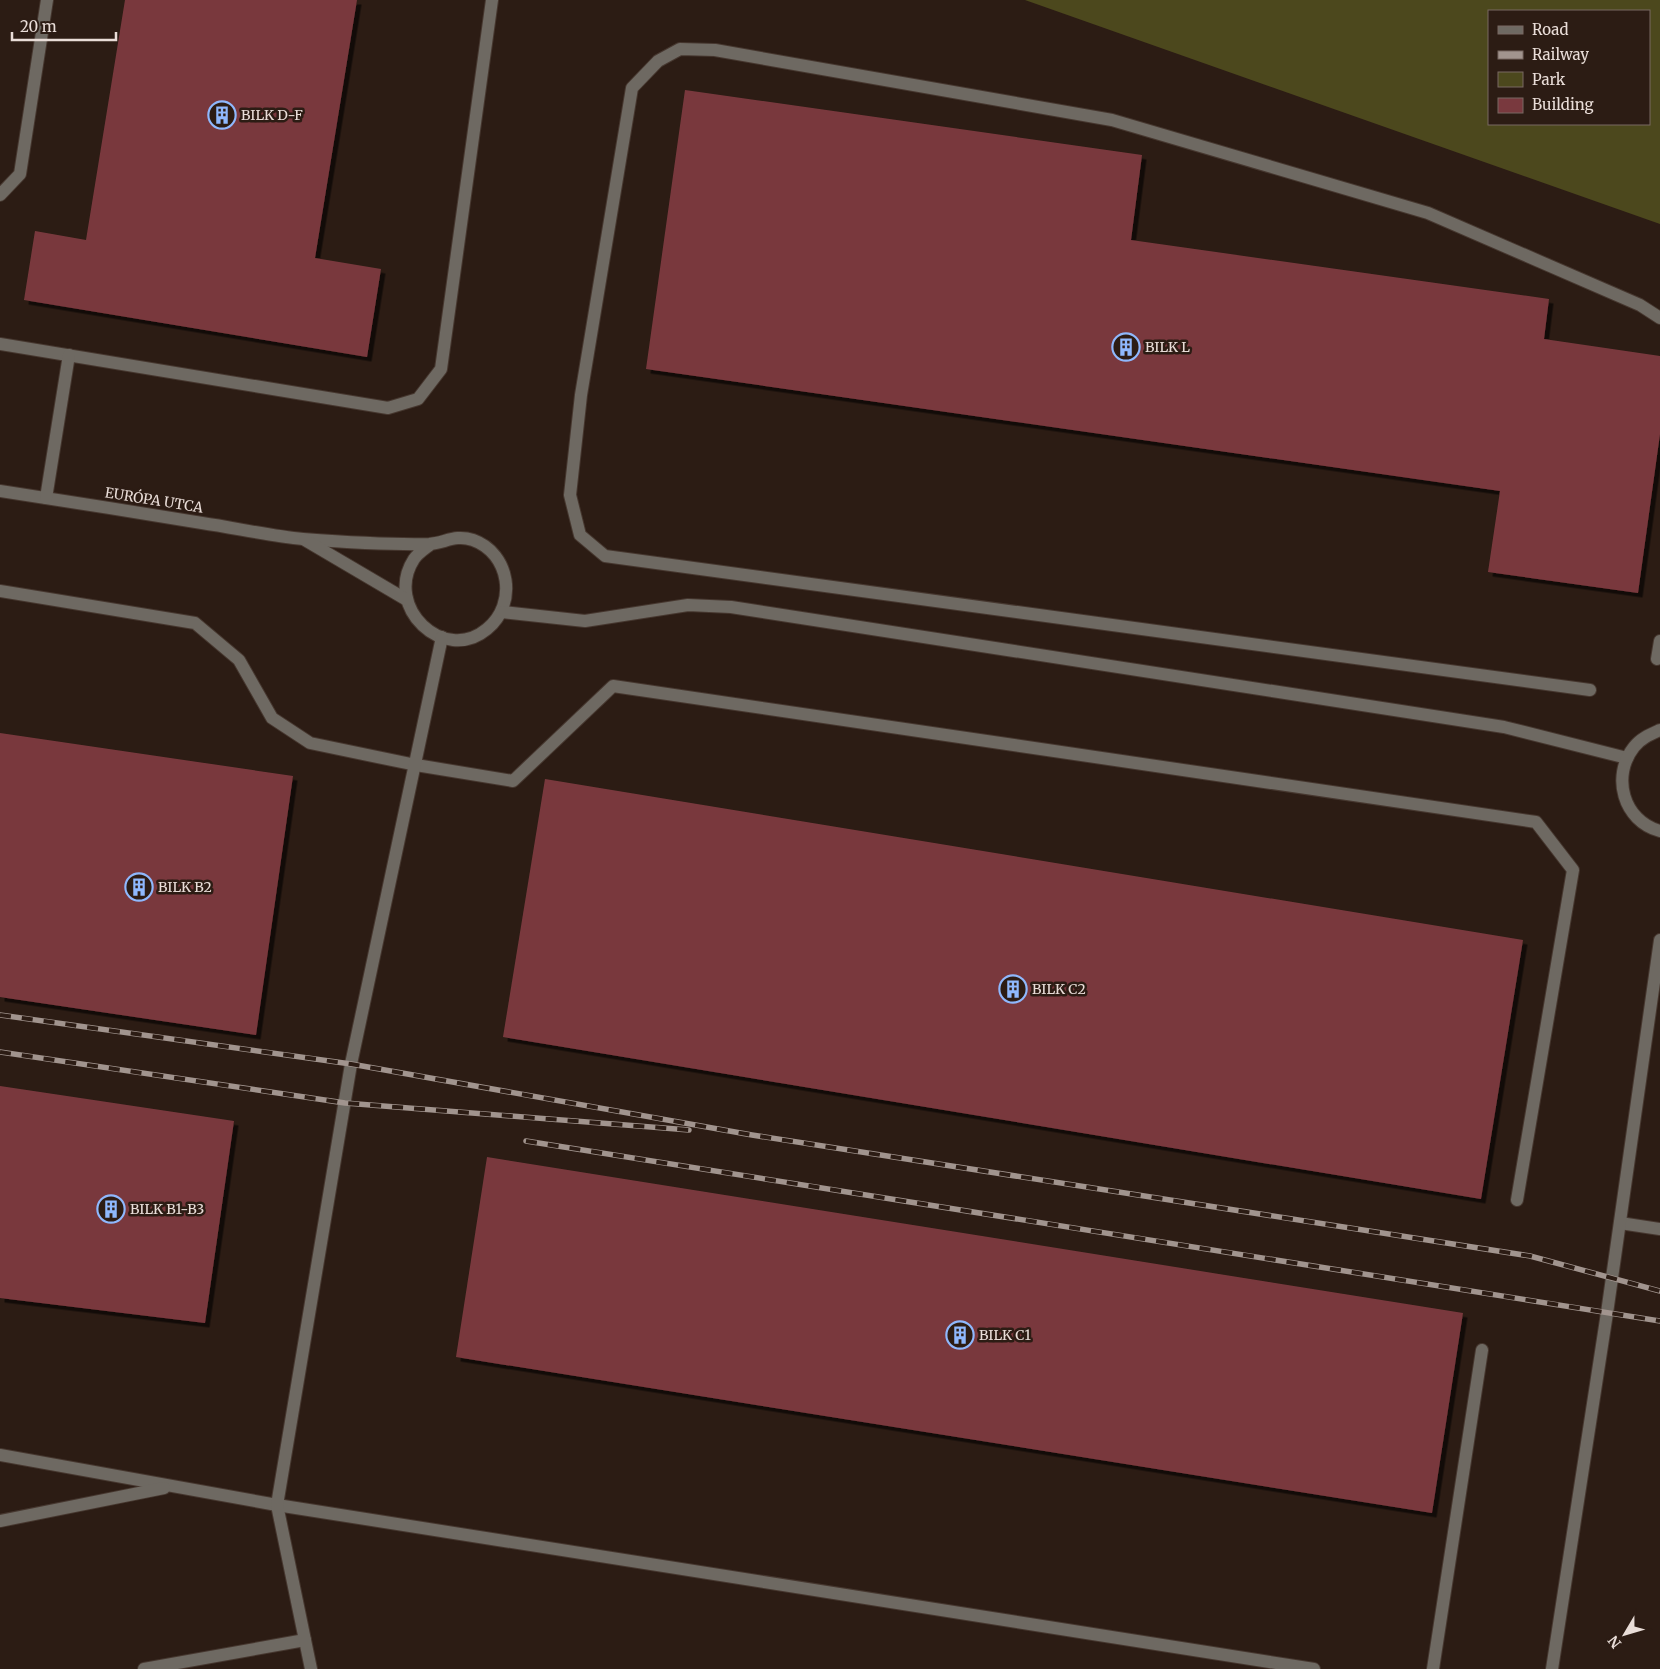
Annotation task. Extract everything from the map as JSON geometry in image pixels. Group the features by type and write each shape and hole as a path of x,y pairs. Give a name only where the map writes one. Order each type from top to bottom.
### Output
{"street":[{"path":"0,195 20,174 47,0"},
{"path":"0,344 388,408 418,399 441,369 492,0"},
{"path":"1590,690 605,556 580,535 570,494 581,395 632,88 658,61 680,49 714,50 1112,120 1428,213 1640,305 1660,318"},
{"path":"46,498 69,355"},
{"name":"EURÓPA UTCA","path":"0,491 303,539 431,544 452,537 473,540 492,551 504,569 507,591 502,612"},
{"name":"EURÓPA UTCA","path":"303,539 407,600"},
{"name":"EURÓPA UTCA","path":"431,544 414,558 406,578 407,600 414,616 426,630 442,638"},
{"path":"0,591 195,623 239,660 272,718 310,743 416,765 513,781 613,686 1536,822 1573,870 1517,1200"},
{"path":"312,1669 277,1505 351,1064 442,638 466,639 487,630 502,612 585,622 688,605 732,608 1504,727 1627,758"},
{"path":"1657,659 1660,641"},
{"path":"1660,721 1648,735 1635,745 1627,758 1622,775 1623,793 1630,809 1642,823 1660,831"},
{"path":"1648,735 1660,730"},
{"path":"1552,1669 1620,1223 1660,940"},
{"path":"1620,1223 1660,1228"},
{"path":"1433,1669 1482,1350"},
{"path":"0,1455 277,1505 1314,1669"},
{"path":"0,1521 172,1486"},
{"path":"144,1669 305,1640"}],"green space":[{"path":"1025,0 1660,0 1660,224"}],"building":[{"name":"BILK D-F","path":"125,0 357,0 315,258 381,269 367,357 24,300 35,231 86,240"},
{"name":"BILK L","path":"685,90 1142,155 1131,240 1549,299 1544,339 1660,356 1660,434 1638,593 1488,572 1500,491 646,369"},
{"name":"BILK B2","path":"0,733 293,776 256,1035 0,997"},
{"name":"BILK C2","path":"545,779 1523,940 1481,1199 503,1037"},
{"name":"BILK B1-B3","path":"0,1086 234,1121 205,1323 0,1298"},
{"name":"BILK C1","path":"487,1157 1463,1313 1432,1513 456,1357"}],"railway":[{"path":"0,1015 351,1064 752,1135 1530,1256 1660,1291"},
{"path":"0,1052 345,1103 689,1130"},
{"path":"526,1141 1660,1321"}],"place":[{"name":"BILK D-F","path":"222,115"},
{"name":"BILK L","path":"1126,347"},
{"name":"BILK B2","path":"139,887"},
{"name":"BILK C2","path":"1013,989"},
{"name":"BILK B1-B3","path":"111,1209"},
{"name":"BILK C1","path":"960,1335"}]}
